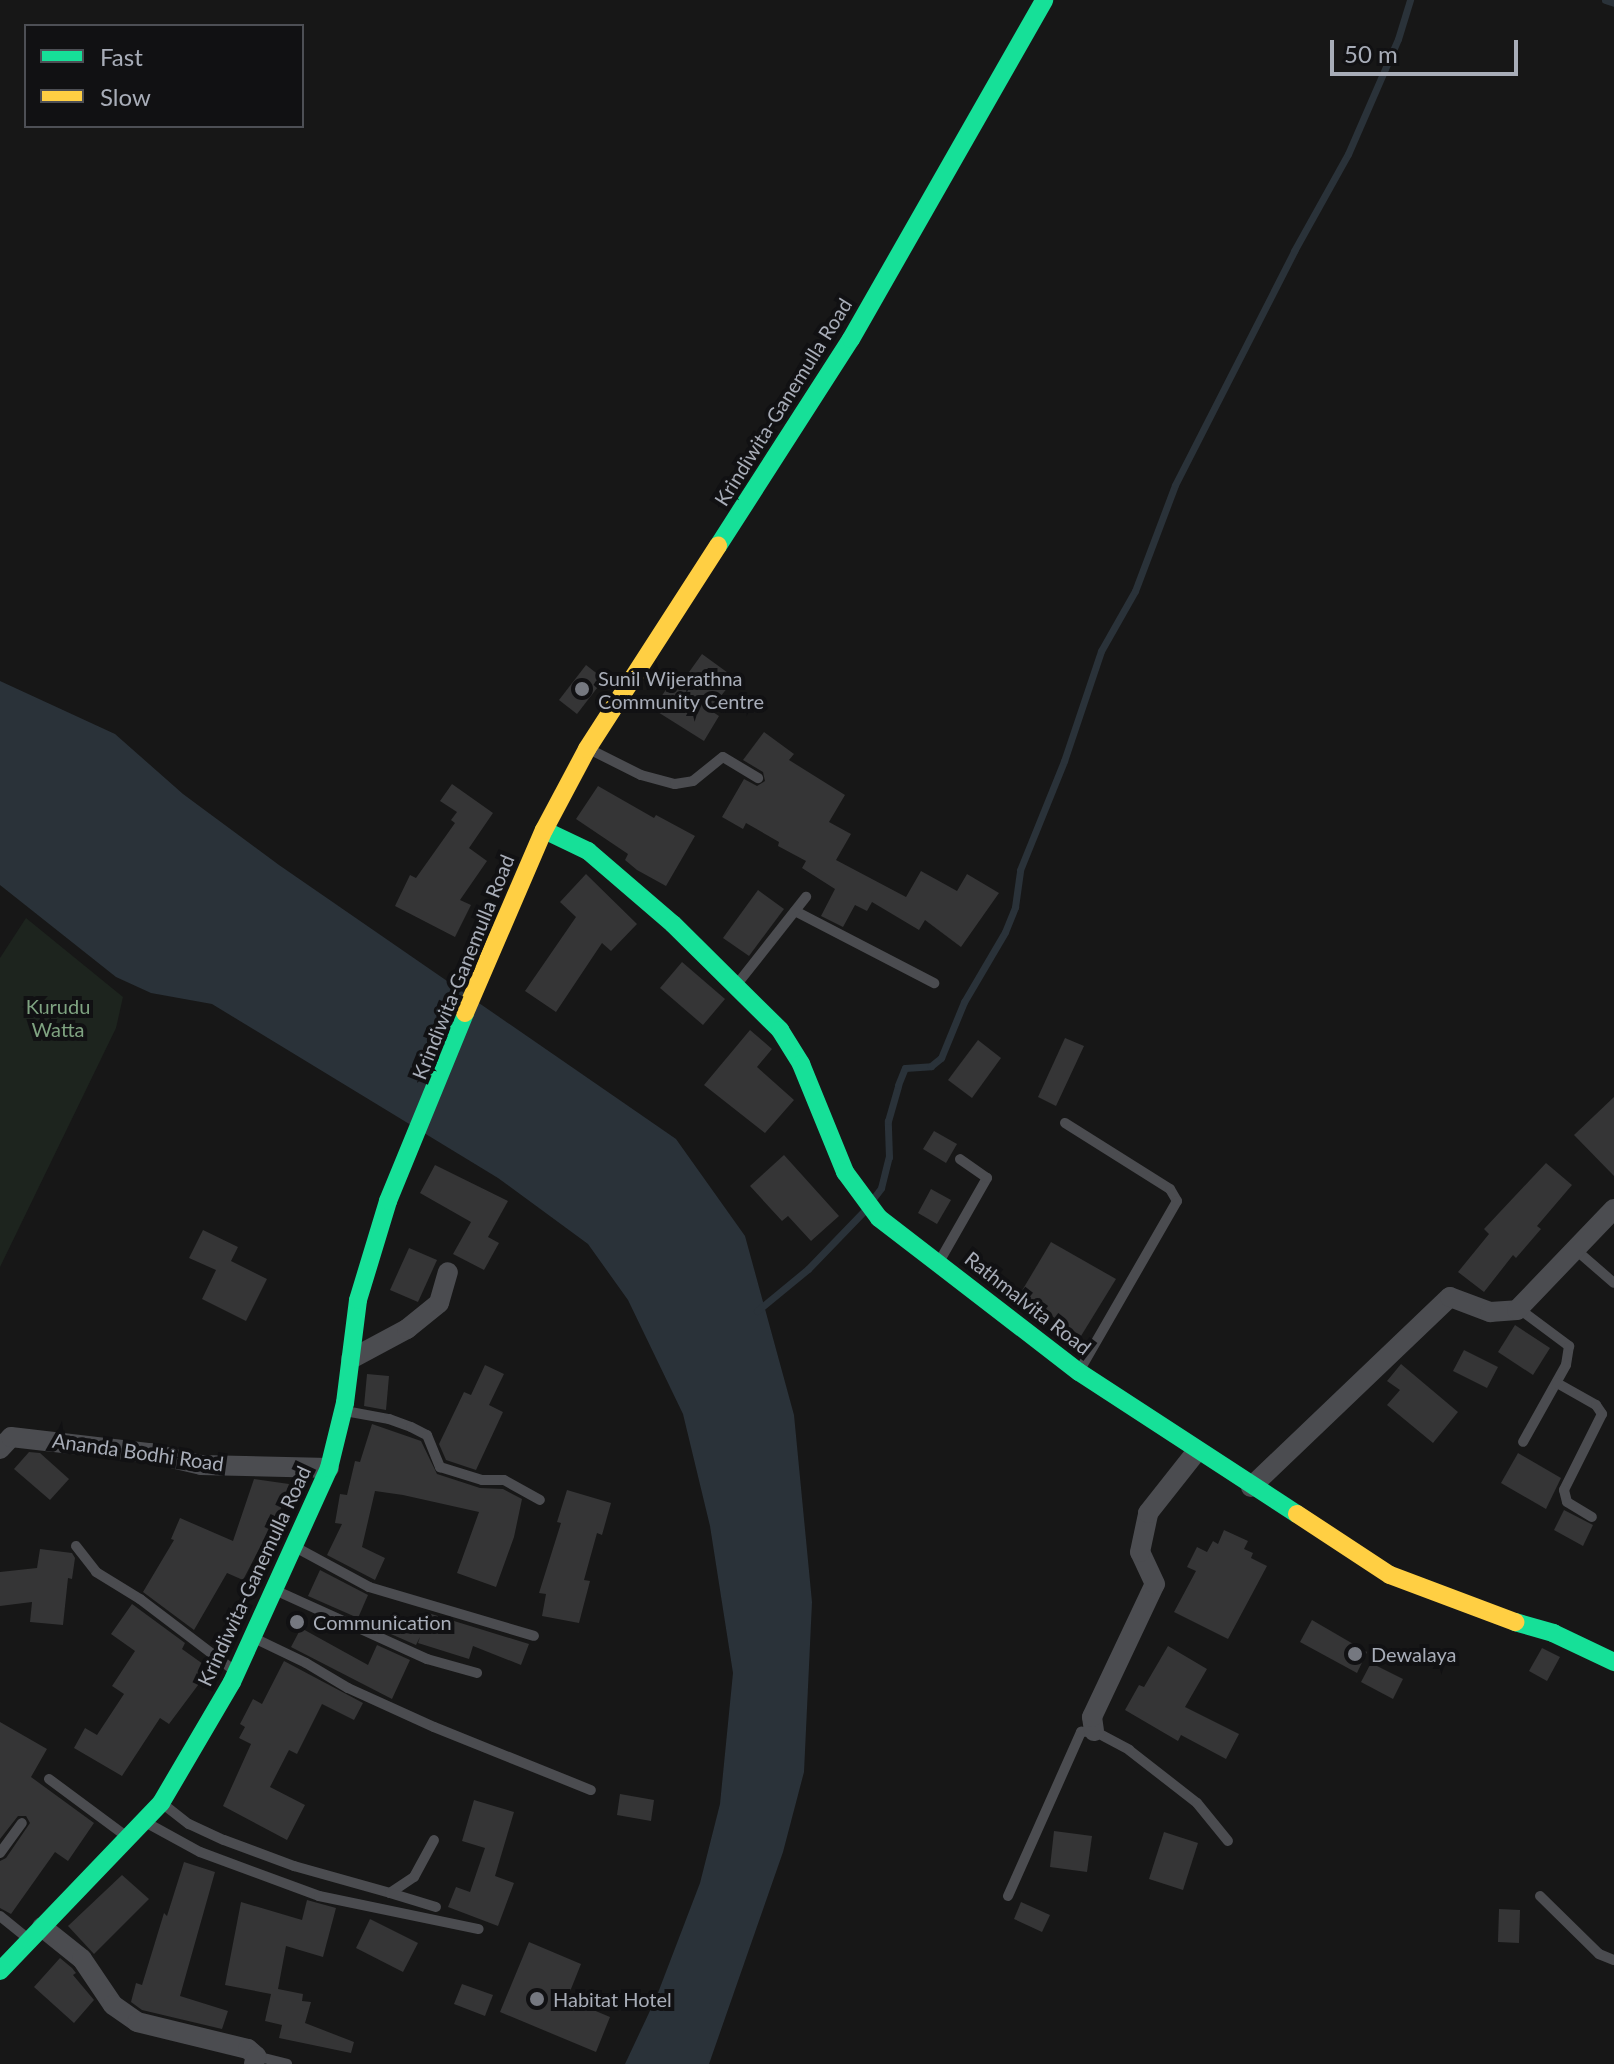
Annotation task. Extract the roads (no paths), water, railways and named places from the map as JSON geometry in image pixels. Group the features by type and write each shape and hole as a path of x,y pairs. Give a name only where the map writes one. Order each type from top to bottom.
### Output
{"main road":[{"name":"Krindiwita-Ganemulla Road","path":"0,1971 161,1803 237,1672 329,1468 343,1411 358,1300 388,1201 476,993 508,908 544,830 587,749 851,339 1044,0"},
{"name":"Rathmalvita Road","path":"544,830 588,851 737,985 780,1030 801,1064 845,1172 879,1218 1079,1372 1390,1575 1510,1621 1553,1633 1614,1662"}],"street":[{"path":"1251,1487 1450,1297 1490,1312 1518,1308 1614,1209"},
{"path":"351,1359 407,1329 439,1303 448,1272"},
{"name":"Ananda Bodhi Road","path":"0,1449 11,1437 150,1453 201,1465 329,1468"},
{"path":"1094,1731 1092,1717 1155,1584 1140,1552 1148,1513 1197,1451"},
{"path":"36,1934 82,1959 113,2005 137,2022 248,2049 255,2060"}],"lane":[{"path":"587,749 626,769 675,784 693,781 723,757 758,778"},
{"path":"737,985 806,897"},
{"path":"795,911 934,983"},
{"path":"1065,1123 1170,1189 1177,1201 1079,1372"},
{"path":"939,1262 987,1178 960,1159"},
{"path":"1576,1250 1614,1283"},
{"path":"1518,1308 1569,1346 1566,1365 1523,1442"},
{"path":"1557,1383 1596,1405 1602,1414 1564,1490 1567,1502 1592,1517"},
{"path":"343,1411 389,1419 411,1427 427,1435 440,1467 482,1480 504,1480 540,1500"},
{"path":"76,1546 96,1572 140,1599 237,1672"},
{"path":"295,1547 369,1587 534,1636"},
{"path":"275,1591 427,1659 477,1673"},
{"path":"254,1638 405,1714 591,1790"},
{"path":"1008,1896 1081,1732 1094,1731 1129,1750 1197,1803 1228,1841"},
{"path":"49,1779 128,1838"},
{"path":"161,1803 189,1824 224,1840 294,1866 436,1907"},
{"path":"0,1853 22,1823"},
{"path":"145,1823 200,1852 319,1896 479,1929"},
{"path":"390,1893 414,1877 434,1840"},
{"path":"1540,1896 1599,1954 1614,1960"},
{"path":"0,1916 36,1934"},
{"path":"255,2060 287,2064"}],"waterway":[{"path":"872,1200 881,1188 889,1157 888,1121 905,1068 931,1066 941,1058 964,1002 1005,932 1015,907 1020,870 1064,761 1101,651 1135,591 1175,485 1294,251 1348,154 1398,39 1410,0"},
{"path":"1605,0 1614,3"},
{"path":"757,1311 808,1269 865,1210"}],"place":[{"name":"Sunil Wijerathna Community Centre","path":"582,689"},
{"name":"Communication","path":"297,1622"},
{"name":"Dewalaya","path":"1355,1654"},
{"name":"Habitat Hotel","path":"537,1999"}],"park label":[{"name":"Kurudu Watta","path":"58,1018"}]}
